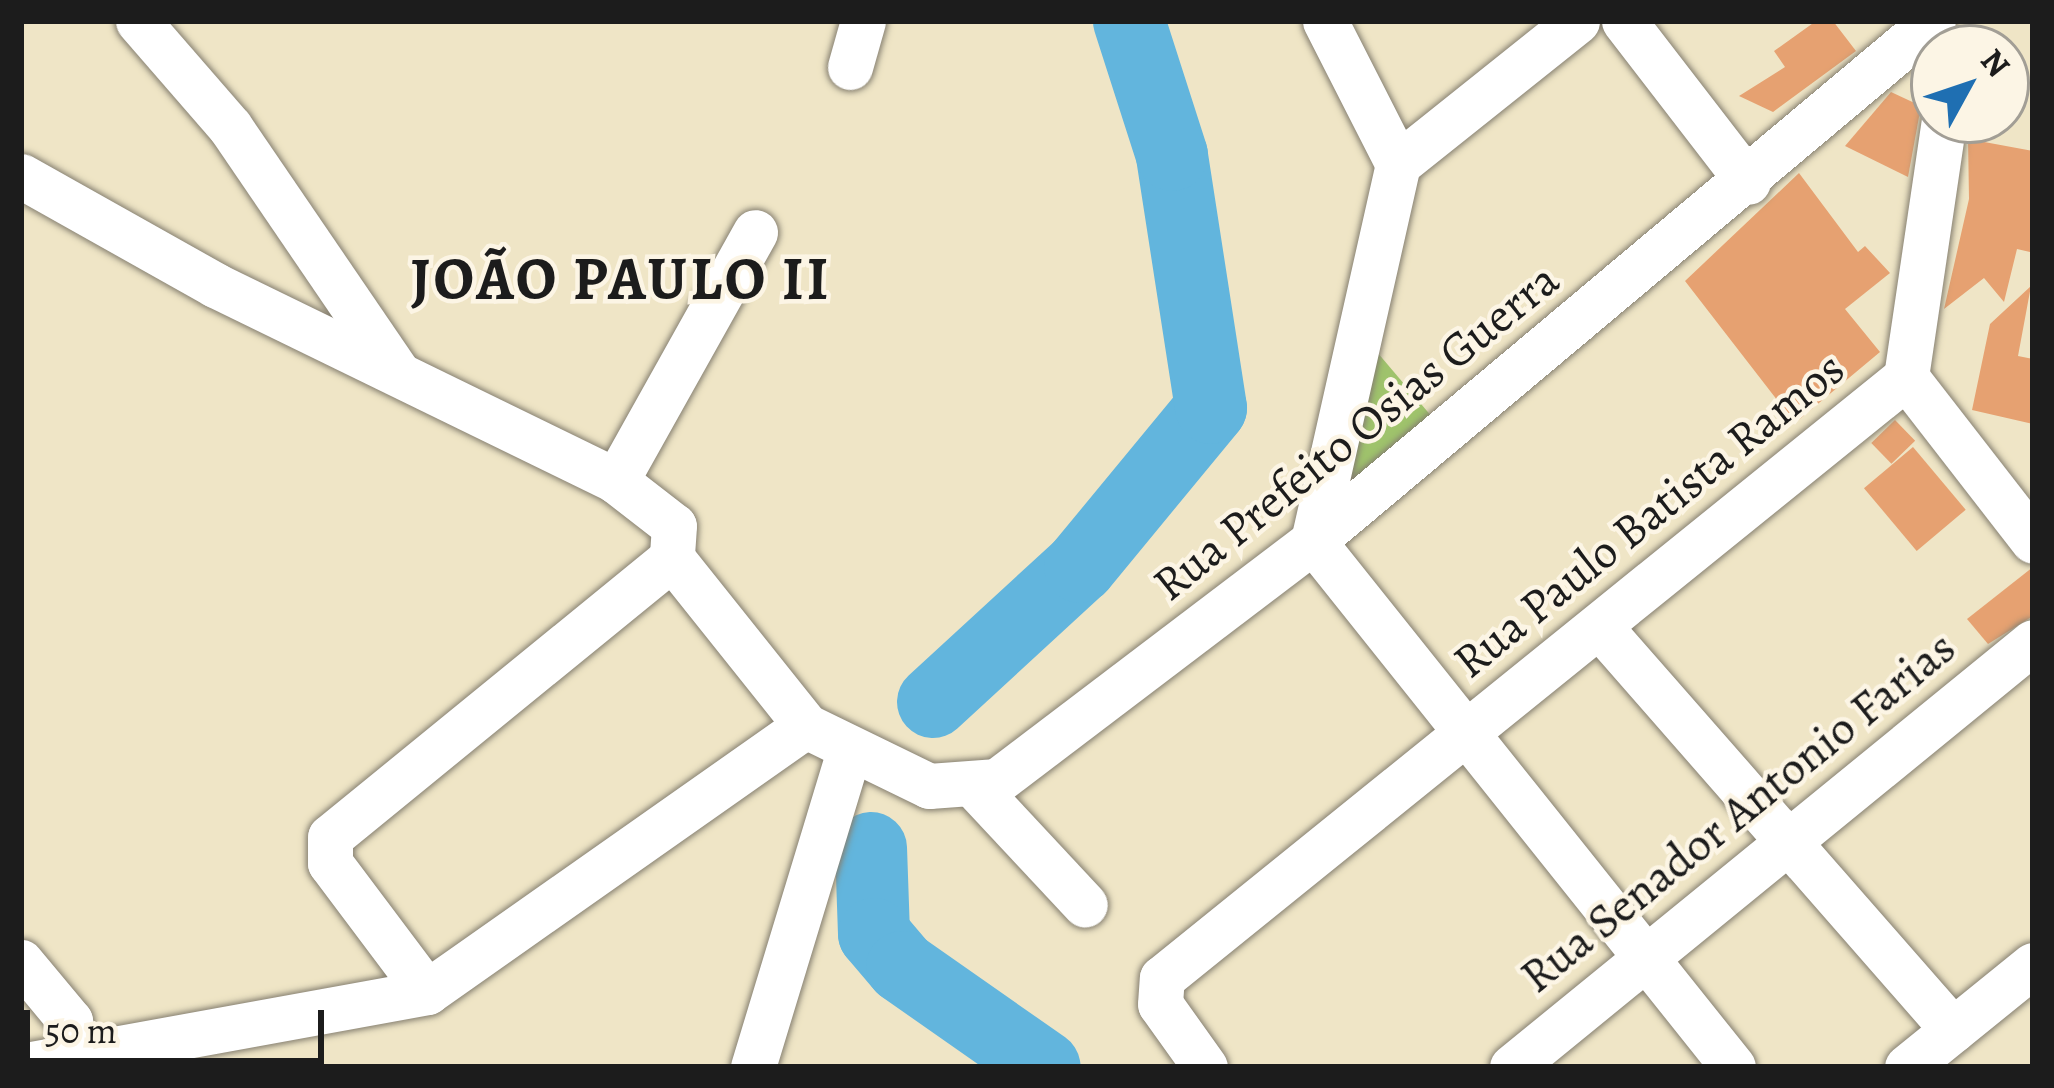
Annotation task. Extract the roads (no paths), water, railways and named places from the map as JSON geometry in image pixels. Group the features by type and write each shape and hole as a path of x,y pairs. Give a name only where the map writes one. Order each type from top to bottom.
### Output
{"street":[{"path":"138,21 230,128 396,370"},
{"path":"850,67 863,21"},
{"path":"1325,21 1398,164"},
{"path":"1577,21 1398,164 1313,541 1733,1067"},
{"path":"1624,21 1748,182"},
{"name":"Rua Prefeito Osias Guerra","path":"977,789 1313,541 1748,182 1933,21"},
{"path":"1906,376 1940,144"},
{"path":"21,176 616,481 674,526 672,559 806,726 848,754 929,786 977,789 1084,905"},
{"path":"616,481 755,232"},
{"name":"Rua Paulo Batista Ramos","path":"1205,1067 1158,996 1189,955 1906,376 2033,541"},
{"path":"427,992 330,863 330,837 672,559"},
{"path":"1599,626 1779,839 1953,1030"},
{"name":"Rua Senador Antonio Farias","path":"1512,1067 1779,839 2033,642"},
{"path":"21,1066 427,992 806,726"},
{"path":"753,1067 848,754"},
{"path":"21,962 70,1022 76,1053"},
{"path":"1907,1067 2033,965"}],"waterway":[{"path":"933,702 1080,567 1211,408 1172,155 1129,21"},
{"path":"871,848 874,934 902,967 1045,1067"}],"district":[{"name":"JOÃO PAULO II","path":"621,279"}]}
